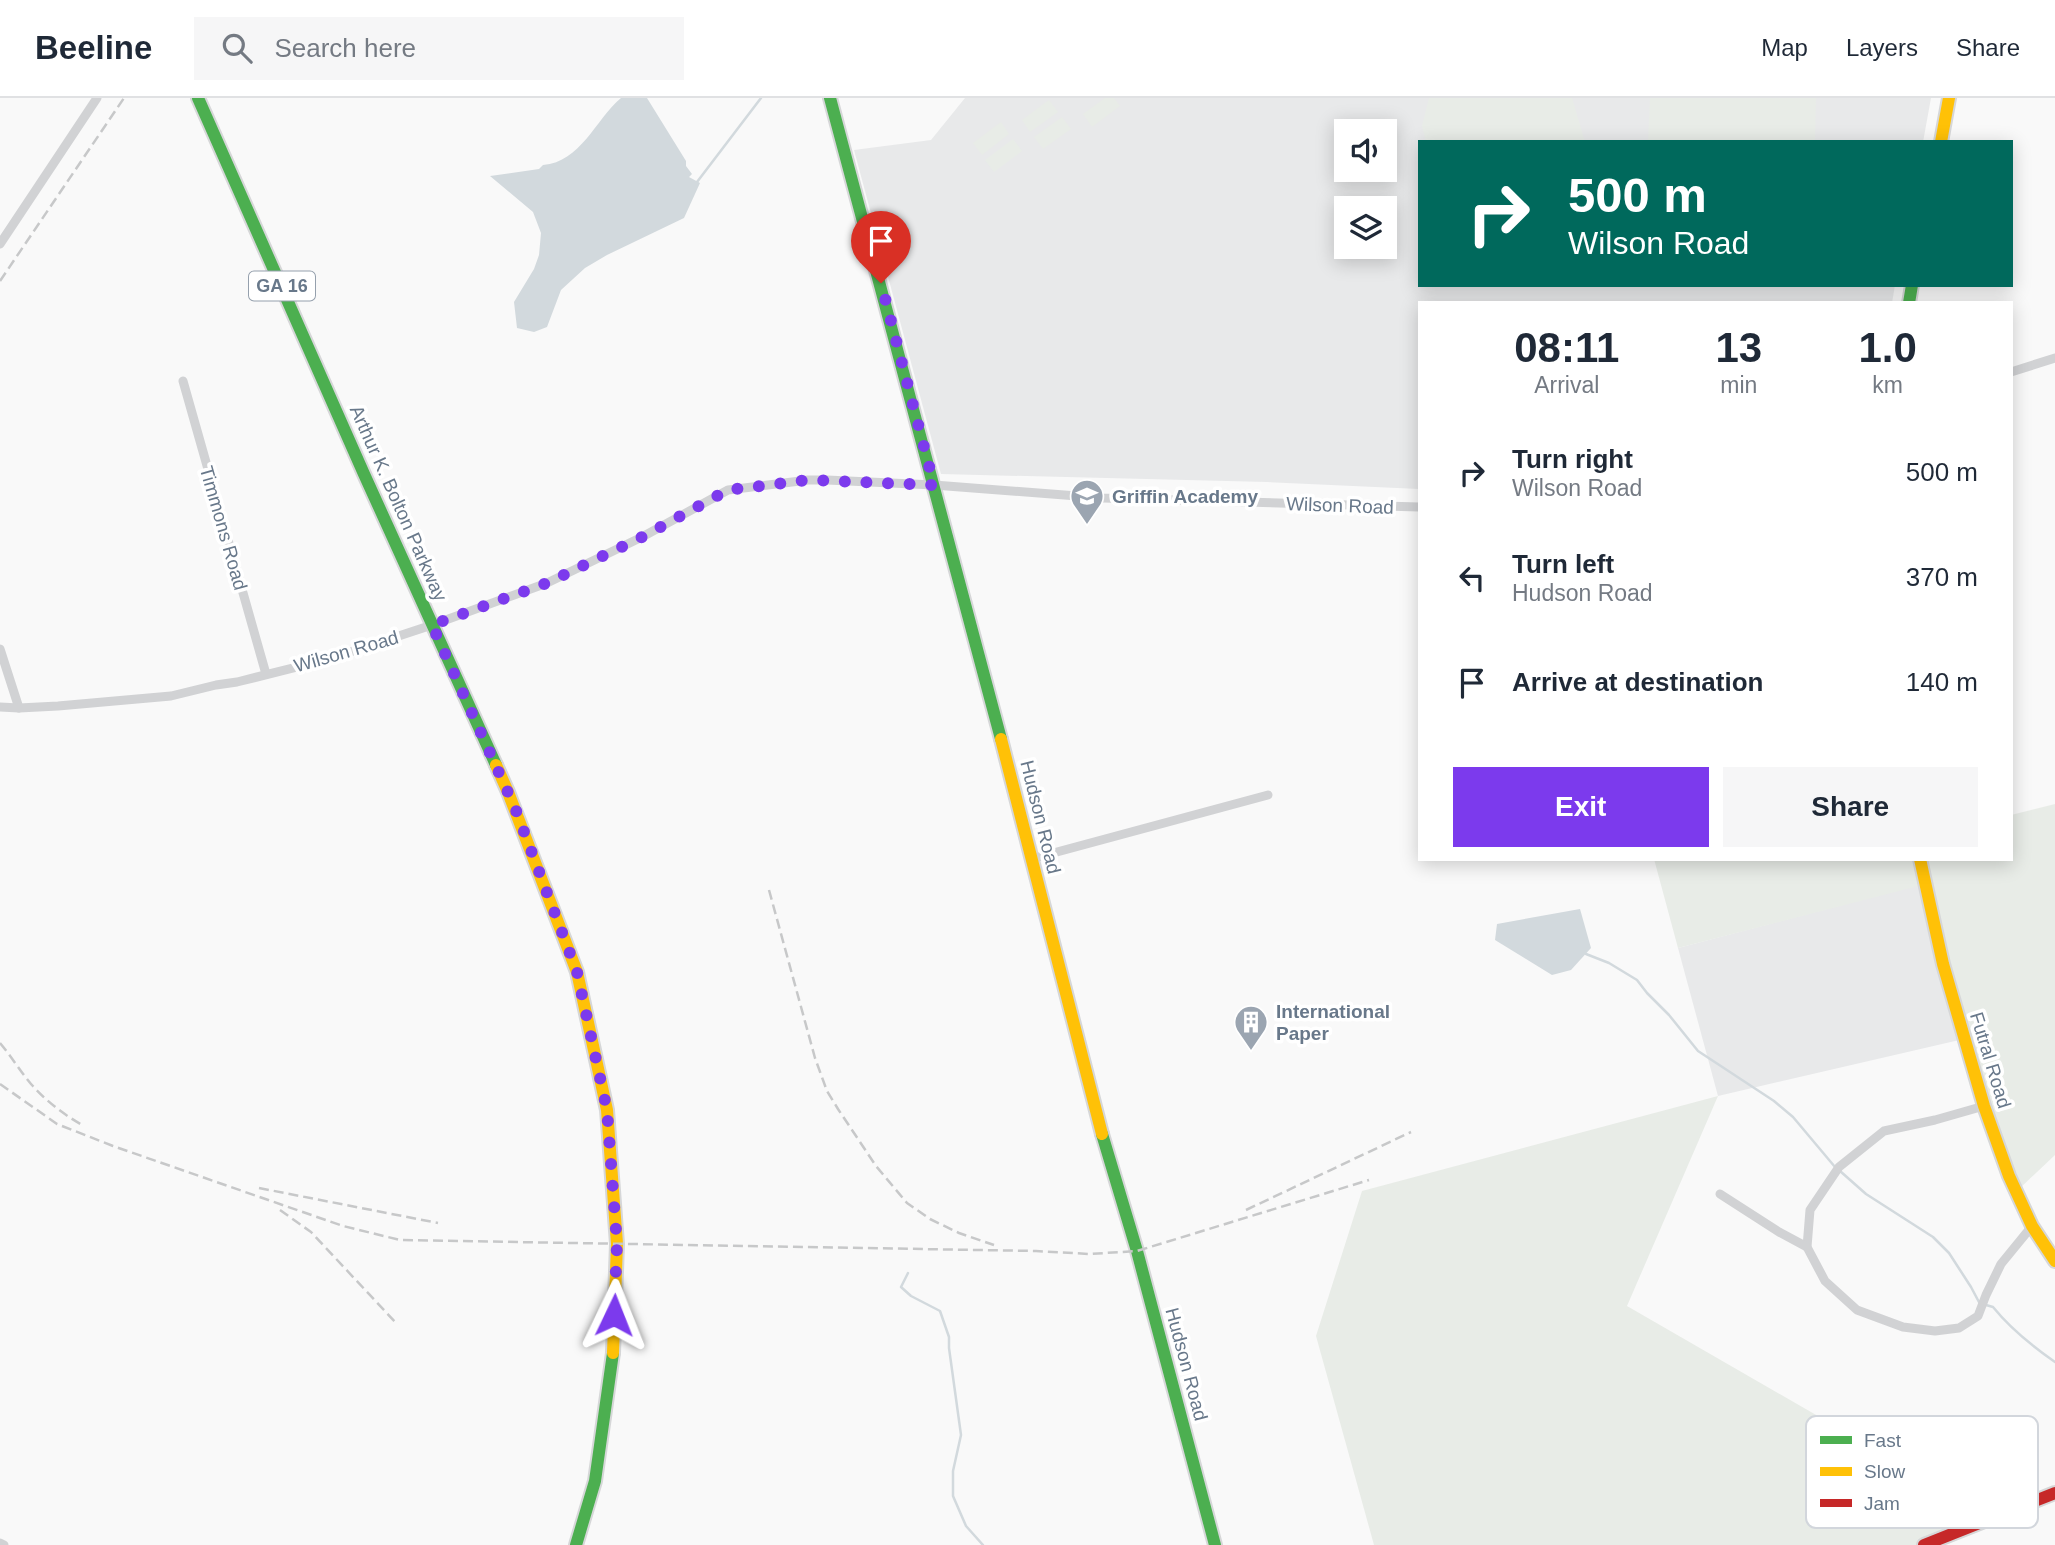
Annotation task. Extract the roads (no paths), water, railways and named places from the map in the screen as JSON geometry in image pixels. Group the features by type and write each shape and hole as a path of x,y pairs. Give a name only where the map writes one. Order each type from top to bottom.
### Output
{"street":[{"path":"0,244 97,98"},
{"name":"Arthur K. Bolton Parkway","path":"198,98 515,808 577,972 607,1110 617,1244 613,1363 595,1481 576,1545"},
{"name":"Hudson Road","path":"830,98 985,674 1097,1118 1138,1251 1215,1545"},
{"path":"1941,140 1950,98"},
{"path":"2013,371 2055,358"},
{"name":"Timmons Road","path":"183,381 266,674"},
{"name":"Wilson Road","path":"0,707 19,708 172,696 329,659 547,583 642,537 728,490 808,480 934,485 1103,498 1418,507"},
{"path":"0,649 19,708"},
{"path":"1031,859 1268,795"},
{"name":"Futral Road","path":"1920,861 1943,964 1984,1106 2009,1176 2032,1226 2055,1261"},
{"path":"1807,1248 1810,1210 1839,1167 1884,1131 1984,1106"},
{"path":"1720,1194 1807,1248 1825,1281 1857,1310 1903,1327 1935,1331 1959,1328 1978,1316 2001,1264 2032,1226"},
{"path":"2038,1500 2055,1493"},
{"path":"1924,1545 1967,1528"}],"waterway":[{"path":"697,182 761,98"},
{"path":"1586,954 1609,963 1637,980 1698,1051 1774,1101 1793,1117 1835,1167"},
{"path":"1840,1171 1866,1194 1933,1237 1949,1253 1980,1304"},
{"path":"908,1273 901,1287 911,1296 940,1311 949,1337 961,1435 953,1471 953,1496 966,1526 983,1545"},
{"path":"1986,1305 1993,1307 2022,1336 2055,1362"}],"railway":[{"path":"0,281 124,98"},
{"path":"769,890 815,1058 827,1091 838,1109 876,1166 907,1203 930,1219 994,1245"},
{"path":"0,1043 37,1090 84,1126"},
{"path":"0,1084 57,1124 113,1146 343,1226 400,1240 1089,1254 1137,1251 1369,1180"},
{"path":"1246,1210 1411,1132"},
{"path":"259,1188 438,1223"},
{"path":"280,1210 311,1232 397,1324"}],"place":[{"name":"Griffin Academy","path":"1087,526"},
{"name":"International Paper","path":"1251,1052"}]}
